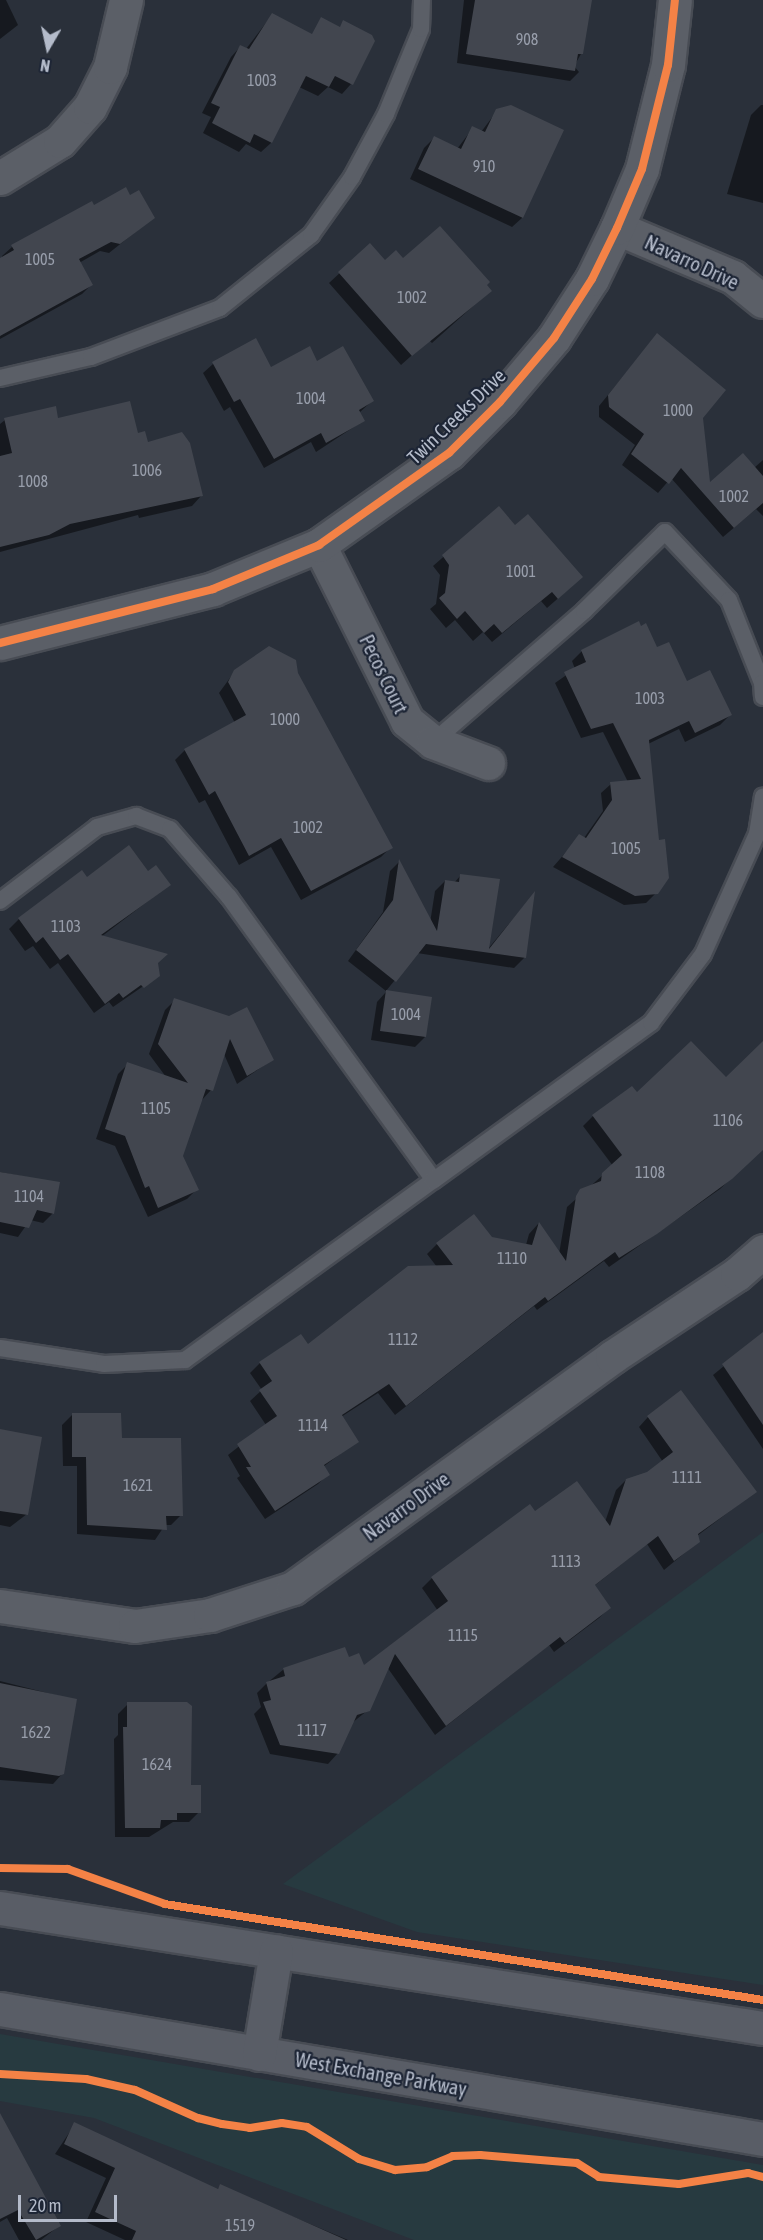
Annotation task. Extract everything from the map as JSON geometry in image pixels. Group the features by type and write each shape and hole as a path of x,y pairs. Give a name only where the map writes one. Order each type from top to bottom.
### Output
{"main road":[{"path":"0,1908 763,2028"},
{"path":"260,2054 276,1951"},
{"name":"West Exchange Parkway","path":"0,2009 763,2139"}],"street":[{"path":"0,178 60,141 90,107 110,67 126,0"},
{"name":"Twin Creeks Drive","path":"0,643 213,589 319,544 449,453 500,402 554,338 592,279 642,169 668,65 675,0"},
{"name":"Navarro Drive","path":"617,228 733,277 763,301"},
{"name":"Pecos Court","path":"319,544 407,721 433,742 488,763"},
{"name":"Navarro Drive","path":"0,1606 135,1626 210,1614 293,1588 612,1357 737,1274 763,1251"}],"lane":[{"path":"0,378 91,357 220,308 311,235 352,177 386,114 421,29 422,0"},
{"path":"433,742 585,611 665,532 729,600 762,683 763,697"},
{"path":"0,1348 104,1364 184,1360 434,1180 651,1023 703,954 757,834 763,796"},
{"path":"0,901 98,827 136,816 170,829 229,897 434,1180"}],"shaded area":[{"path":"763,1532 763,1985 417,1932 283,1884"},
{"path":"0,2034 763,2165 763,2240 414,2240 94,2118 0,2101"}],"building":[{"path":"475,0 592,0 583,54 578,54 575,71 466,54"},
{"path":"272,13 312,34 321,17 340,27 343,20 372,35 375,41 353,85 335,76 329,87 306,76 272,143 254,134 250,143 212,123 220,107 211,103 240,45 249,49"},
{"path":"511,105 564,130 523,218 418,169 434,136 461,149 472,126 485,132 496,109"},
{"path":"126,187 130,195 139,190 155,218 120,244 111,242 79,259 93,285 0,336 0,258 14,250 11,245 92,201 94,205"},
{"path":"440,226 490,282 487,285 492,291 412,356 338,272 370,243 385,260 396,250 403,258"},
{"path":"657,333 726,390 703,418 710,482 743,453 763,476 763,503 734,528 681,468 669,484 631,454 644,434 609,407 608,395"},
{"path":"256,338 271,367 310,346 317,361 343,346 374,401 359,410 365,421 326,443 321,433 274,459 240,399 234,402 212,362"},
{"path":"130,401 138,433 145,431 148,442 182,432 190,443 203,496 70,524 49,535 0,547 0,456 12,453 4,418 56,406 58,418"},
{"path":"499,506 515,525 528,514 583,577 558,599 552,592 502,633 494,624 484,633 465,611 457,619 439,598 445,593 449,565 442,555"},
{"path":"639,621 641,626 646,623 657,647 669,642 687,681 710,670 732,715 695,733 689,721 649,740 659,840 665,839 669,878 658,894 635,896 562,857 579,834 586,838 612,800 610,782 641,779 613,723 591,729 564,672 586,662 581,650"},
{"path":"269,646 296,660 298,673 393,848 311,891 281,838 249,856 215,791 209,795 184,749 246,715 228,682 234,670"},
{"path":"129,845 148,871 156,865 171,885 101,935 168,954 158,963 160,976 144,988 141,985 123,998 119,993 105,1004 68,954 60,960 43,937 36,943 18,918 82,870 87,877"},
{"path":"399,859 437,931 445,880 459,882 460,874 500,879 489,949 535,891 526,958 426,944 396,982 356,950 393,900"},
{"path":"386,990 432,997 426,1037 380,1031"},
{"path":"174,998 229,1016 247,1007 274,1060 247,1076 230,1039 213,1091 206,1089 183,1156 199,1190 158,1208 149,1186 145,1188 125,1136 105,1129 127,1062 188,1083 158,1044"},
{"path":"691,1041 726,1077 763,1041 763,1150 732,1179 657,1234 619,1258 615,1252 548,1301 545,1297 406,1406 389,1384 342,1415 359,1442 324,1465 330,1475 275,1511 246,1467 251,1467 237,1444 277,1416 259,1390 272,1381 259,1362 301,1334 308,1344 408,1266 453,1265 436,1243 474,1214 492,1237 532,1245 539,1222 566,1261 576,1196 580,1189 601,1181 602,1173 622,1155 592,1115 632,1086 637,1092"},
{"path":"0,1172 60,1182 54,1214 37,1210 29,1228 0,1222"},
{"path":"763,1332 763,1425 722,1364"},
{"path":"681,1390 757,1492 698,1534 700,1542 674,1561 658,1536 595,1585 611,1608 565,1643 560,1637 446,1726 395,1654 370,1711 357,1715 339,1754 280,1745 263,1702 271,1700 266,1682 285,1676 283,1668 345,1647 349,1657 359,1653 364,1665 448,1601 431,1577 530,1504 535,1511 577,1481 610,1526 626,1479 647,1472 673,1452 647,1416"},
{"path":"72,1413 121,1413 122,1438 181,1438 183,1516 166,1516 167,1530 87,1525 86,1457 72,1457"},
{"path":"0,1429 42,1437 28,1515 0,1511"},
{"path":"0,1683 77,1699 64,1774 59,1776 0,1767"},
{"path":"127,1702 187,1702 192,1706 191,1785 201,1785 201,1813 177,1813 177,1820 161,1820 160,1828 125,1828 123,1727 127,1727"},
{"path":"0,2113 61,2226 36,2240 18,2210 0,2219"},
{"path":"74,2122 218,2189 220,2184 346,2240 132,2240 136,2231 95,2212 115,2168 64,2144"}],"cycle path":[{"path":"0,643 213,589 319,545 449,453 500,402 554,338 592,279 642,169 668,65 675,0"},
{"path":"0,1868 68,1869 165,1904 763,2000"},
{"path":"0,2074 86,2079 135,2090 198,2118 222,2124 250,2128 282,2123 307,2127 359,2159 395,2170 427,2167 453,2156 480,2155 577,2163 599,2177 679,2184 748,2173 763,2177"}]}
